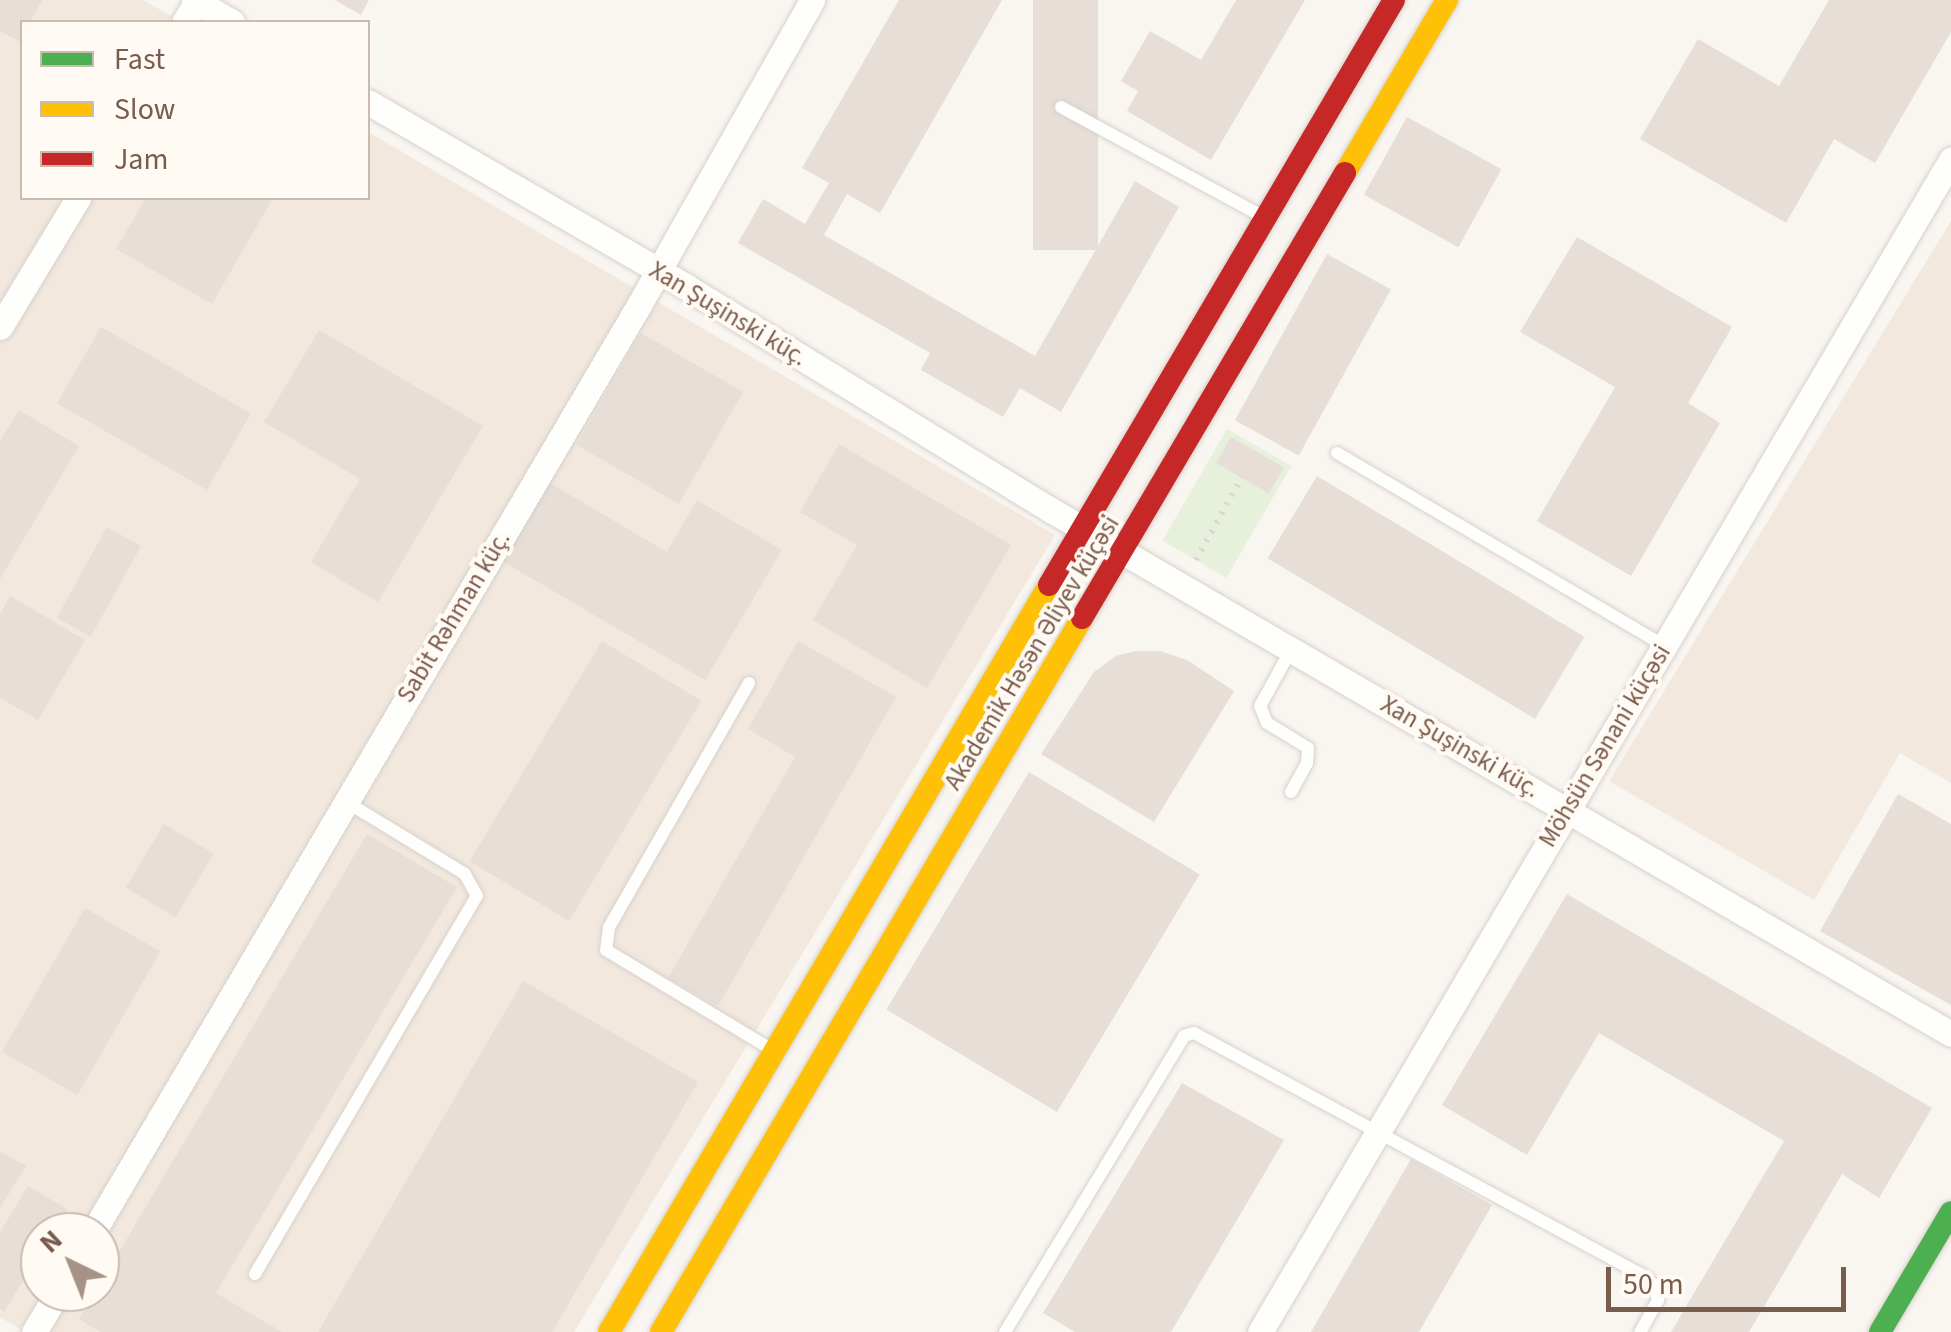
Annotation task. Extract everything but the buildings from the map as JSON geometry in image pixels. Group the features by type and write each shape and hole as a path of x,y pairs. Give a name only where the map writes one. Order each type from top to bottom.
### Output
{"main road":[{"name":"Akademik Həsən Əliyev küçəsi","path":"609,1332 1086,530 1394,0"},
{"name":"Akademik Həsən Əliyev küçəsi","path":"661,1332 1447,0"},
{"path":"1880,1332 1951,1212"}],"street":[{"name":"Sabit Rəhman küç.","path":"105,1212 812,0"},
{"path":"193,6 227,20"},
{"name":"Xan Şuşinski küç.","path":"370,103 656,270 1086,530 1951,1034"},
{"name":"Möhsün Sənani küçəsi","path":"1260,1332 1951,160"},
{"path":"0,327 77,200"}],"lane":[{"path":"1061,107 1268,220"},
{"path":"1337,453 1664,646"},
{"path":"1291,650 1260,706 1267,723 1308,748 1307,764 1291,792"},
{"path":"749,683 610,927 606,950 773,1051"},
{"path":"255,1274 477,896 466,874 345,801"},
{"path":"1005,1332 1184,1036 1202,1034 1644,1276 1654,1285 1658,1300 1640,1332"}],"path":[{"path":"1196,560 1242,478"}],"shaded area":[{"path":"0,0 143,0 178,20 20,20 20,200 370,200 370,133 1055,535 574,1332 25,1332 0,1317"},
{"path":"1951,221 1951,783 1900,753 1814,900 1609,781"}],"green space":[{"path":"1227,429 1291,466 1227,578 1162,541"}],"traffic: fast":[{"path":"1880,1332 1951,1212"}],"traffic: slow":[{"path":"1345,173 1447,0"},
{"path":"609,1332 1049,585"},
{"path":"661,1332 1082,618"}],"traffic: jam":[{"path":"1049,585 1394,0"},
{"path":"1082,618 1345,173"}]}
